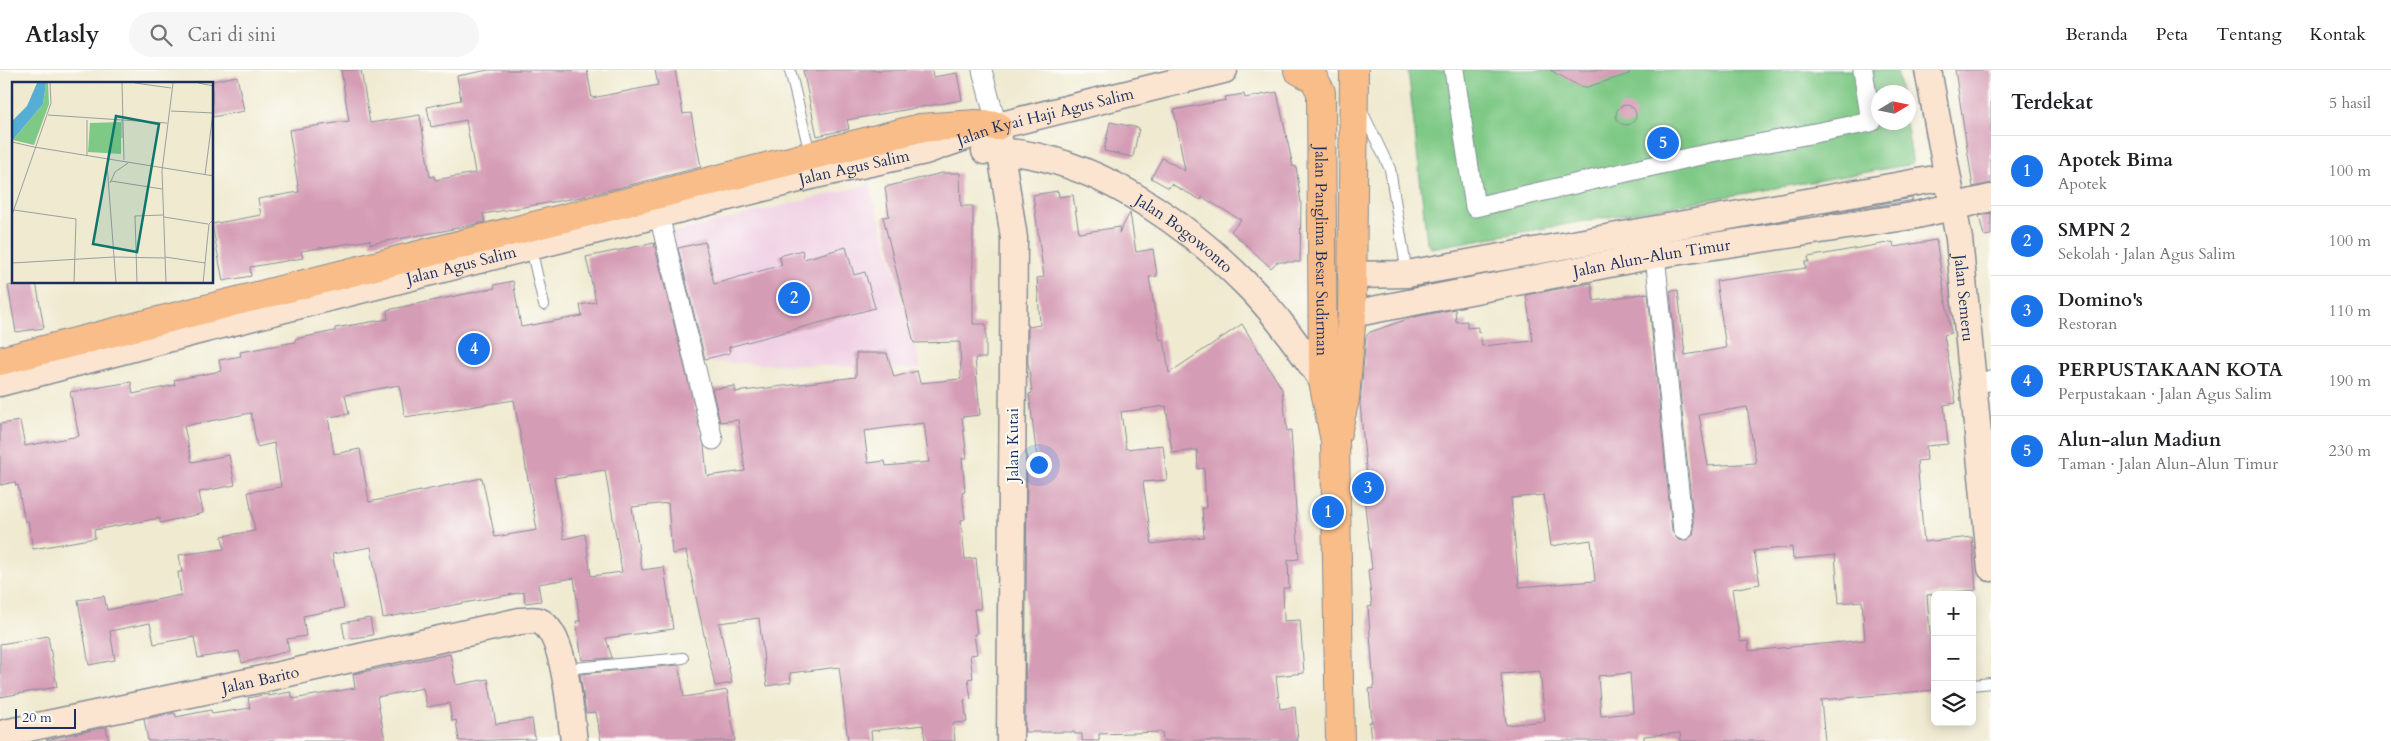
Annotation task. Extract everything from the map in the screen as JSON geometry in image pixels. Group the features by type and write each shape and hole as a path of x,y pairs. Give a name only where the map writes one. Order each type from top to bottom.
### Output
{"main road":[{"name":"Jalan Panglima Besar Sudirman","path":"1298,70 1314,79 1321,92 1323,381 1335,441 1340,741"},
{"name":"Jalan Panglima Besar Sudirman","path":"1335,441 1345,399 1352,314 1354,82"},
{"path":"0,361 195,321 556,230 812,165 920,128 968,124 999,138"}],"street":[{"path":"982,70 999,138"},
{"name":"Jalan Kyai Haji Agus Salim","path":"925,151 999,138 1224,70"},
{"path":"1454,70 1475,207 1692,157 1871,122 1863,70"},
{"name":"Jalan Semeru","path":"1928,70 1946,177 1959,239 1982,382 1991,568"},
{"name":"Jalan Bogowonto","path":"999,138 1070,164 1120,189 1190,235 1248,286 1284,327 1323,381"},
{"name":"Jalan Kutai","path":"999,138 1014,238 1010,741"},
{"name":"Jalan Agus Salim","path":"0,383 195,321 531,248 556,230 659,215 812,165 925,151"},
{"name":"Jalan Alun-Alun Timur","path":"1351,275 1407,274 1946,177"},
{"name":"Jalan Alun-Alun Timur","path":"1352,314 1655,255 1912,216 1991,198"},
{"path":"659,215 713,440"},
{"path":"1655,255 1683,530"},
{"name":"Jalan Barito","path":"0,734 262,679 520,621 539,621 551,630 560,648 563,669"},
{"path":"563,669 574,741"}],"lane":[{"path":"790,70 812,165"},
{"path":"1354,82 1390,169 1407,274"},
{"path":"531,248 544,305"},
{"path":"563,669 683,658"},
{"path":"1976,684 1991,682"}],"shaded area":[{"path":"870,184 921,369 706,362 668,234"}],"green space":[{"path":"1408,70 1897,70 1900,85 1871,85 1871,130 1907,130 1913,164 1431,248 1427,242"}],"building":[{"path":"341,70 361,70 370,123 420,115 430,177 434,176 435,180 475,173 466,120 431,127 427,107 461,100 457,76 489,70 587,70 592,98 658,85 655,70 675,70 683,114 691,113 701,167 582,197 483,214 485,222 443,231 370,244 370,240 301,251 303,258 250,267 251,276 223,281 214,234 214,224 261,215 258,199 299,192 289,130 349,121"},
{"path":"803,70 932,70 933,77 957,73 962,100 847,120 849,129 817,136"},
{"path":"1550,70 1629,70 1629,74 1587,87 1579,86"},
{"path":"1955,70 1991,70 1991,183 1973,187"},
{"path":"237,76 244,111 214,117 214,82 212,81"},
{"path":"1277,92 1293,167 1296,166 1301,203 1300,262 1277,262 1271,268 1231,231 1241,220 1202,197 1201,200 1171,184 1169,188 1151,178 1162,158 1185,171 1174,110 1226,100 1225,97 1244,94 1245,98"},
{"path":"1622,105 1630,105 1636,111 1636,119 1630,125 1622,125 1616,119 1616,111"},
{"path":"1110,122 1139,128 1133,157 1104,151"},
{"path":"942,173 960,173 961,206 973,206 973,324 986,324 986,358 975,358 980,415 962,417 967,458 962,458 965,492 962,493 965,519 961,520 965,559 976,558 981,609 974,609 977,634 974,634 977,654 970,655 973,678 968,679 971,699 964,700 967,722 953,723 955,741 925,741 923,725 871,731 872,741 848,741 839,667 790,673 791,682 767,686 759,618 719,623 732,683 715,686 686,551 672,554 668,503 632,507 642,570 664,567 673,629 606,638 612,658 582,660 576,621 580,621 574,578 538,584 541,601 525,603 524,592 383,618 371,547 332,554 344,608 303,616 306,636 287,639 289,651 242,663 239,651 198,658 194,637 154,644 150,623 110,631 115,660 89,665 78,600 104,596 107,610 181,595 178,572 182,572 179,555 224,549 222,536 255,531 248,492 281,487 274,443 257,447 251,413 184,426 192,462 229,455 235,485 199,492 203,513 160,523 160,518 94,530 95,538 33,549 28,521 25,522 18,485 16,486 15,482 0,485 0,424 20,421 25,446 79,436 70,392 131,382 133,394 175,385 174,380 221,371 219,360 241,356 240,352 295,342 295,339 335,331 335,328 388,319 387,310 495,288 494,285 513,281 521,327 582,316 580,305 596,302 586,257 654,243 704,445 707,476 745,471 738,420 720,422 712,389 735,386 735,392 856,377 856,353 887,353 894,377 917,371 920,383 961,379 960,342 914,343 883,217 889,216 885,187","holes":["399,385 405,417 514,400 537,530 495,537 482,478 369,502 360,449 334,454 328,417 349,414 345,395","924,423 929,462 886,466 885,461 868,463 864,431","605,470 622,572 591,576 585,534 564,539 554,478"]},
{"path":"1058,191 1059,197 1073,195 1079,233 1120,227 1119,233 1130,213 1136,252 1153,249 1157,276 1149,277 1160,340 1164,339 1169,373 1242,324 1282,389 1287,431 1291,430 1299,559 1288,560 1289,588 1283,588 1284,621 1300,620 1304,673 1276,676 1280,709 1295,707 1298,741 1163,741 1162,732 1099,734 1099,741 1082,741 1082,734 1075,734 1074,732 1025,732 1027,459 1037,458 1029,394 1032,393 1028,362 1028,327 1040,325 1037,278 1044,277 1033,195","holes":["1166,406 1172,453 1197,450 1198,469 1204,468 1206,508 1202,508 1204,537 1152,544 1143,482 1167,480 1163,445 1126,449 1121,412"]},
{"path":"1912,198 1913,200 1909,201 1824,214"},
{"path":"1991,213 1991,235 1984,236 1979,216"},
{"path":"1936,240 1951,333 1944,335 1956,403 1944,405 1948,444 1926,446 1927,460 1917,461 1924,542 1972,537 1976,590 1931,591 1931,595 1927,595 1931,634 1931,690 1821,700 1825,741 1681,741 1680,733 1644,736 1644,741 1462,741 1462,739 1371,741 1369,722 1372,722 1369,689 1374,688 1368,607 1372,606 1368,570 1372,569 1365,506 1364,478 1367,478 1360,404 1366,336 1370,332 1414,317 1455,309 1456,322 1467,321 1467,328 1478,327 1482,346 1533,341 1526,295 1591,283 1594,301 1648,293 1672,531 1678,540 1685,541 1693,535 1694,529 1670,291 1678,290 1685,355 1726,348 1716,281 1806,268 1805,262 1809,262 1808,257 1893,242 1894,247","holes":["1747,407 1756,463 1708,466 1699,415","1544,495 1551,546 1591,540 1595,581 1519,587 1511,498","1792,547 1793,559 1835,555 1839,603 1862,601 1865,640 1749,651 1748,641 1740,642 1732,589 1760,584 1754,551","1540,671 1545,721 1506,725 1501,674","1630,673 1633,713 1601,716 1598,676"]},
{"path":"705,242 714,284 782,265 779,256 802,250 804,259 846,247 854,275 865,272 875,308 729,347 730,353 705,359 678,248"},
{"path":"36,284 44,328 16,332 8,286"},
{"path":"370,618 373,635 345,639 342,623"},
{"path":"48,636 57,687 0,697 0,644"},
{"path":"450,654 456,685 488,679 496,724 532,719 535,739 459,741 456,720 452,721 449,703 427,707 423,688 377,697 385,741 148,741 144,719 175,713 176,717 211,710 212,714 250,708 248,698 268,694 268,696 291,692 293,699 355,688 353,674"},
{"path":"679,665 684,697 727,690 735,741 601,741 596,712 586,713 580,674"},
{"path":"106,727 109,741 46,740"}],"place":[{"name":"Alun-alun Madiun","path":"1663,143"},
{"name":"SMPN 2","path":"794,298"},
{"name":"PERPUSTAKAAN KOTA","path":"474,349"},
{"name":"Domino's","path":"1368,488"},
{"name":"Apotek Bima","path":"1328,512"}]}
